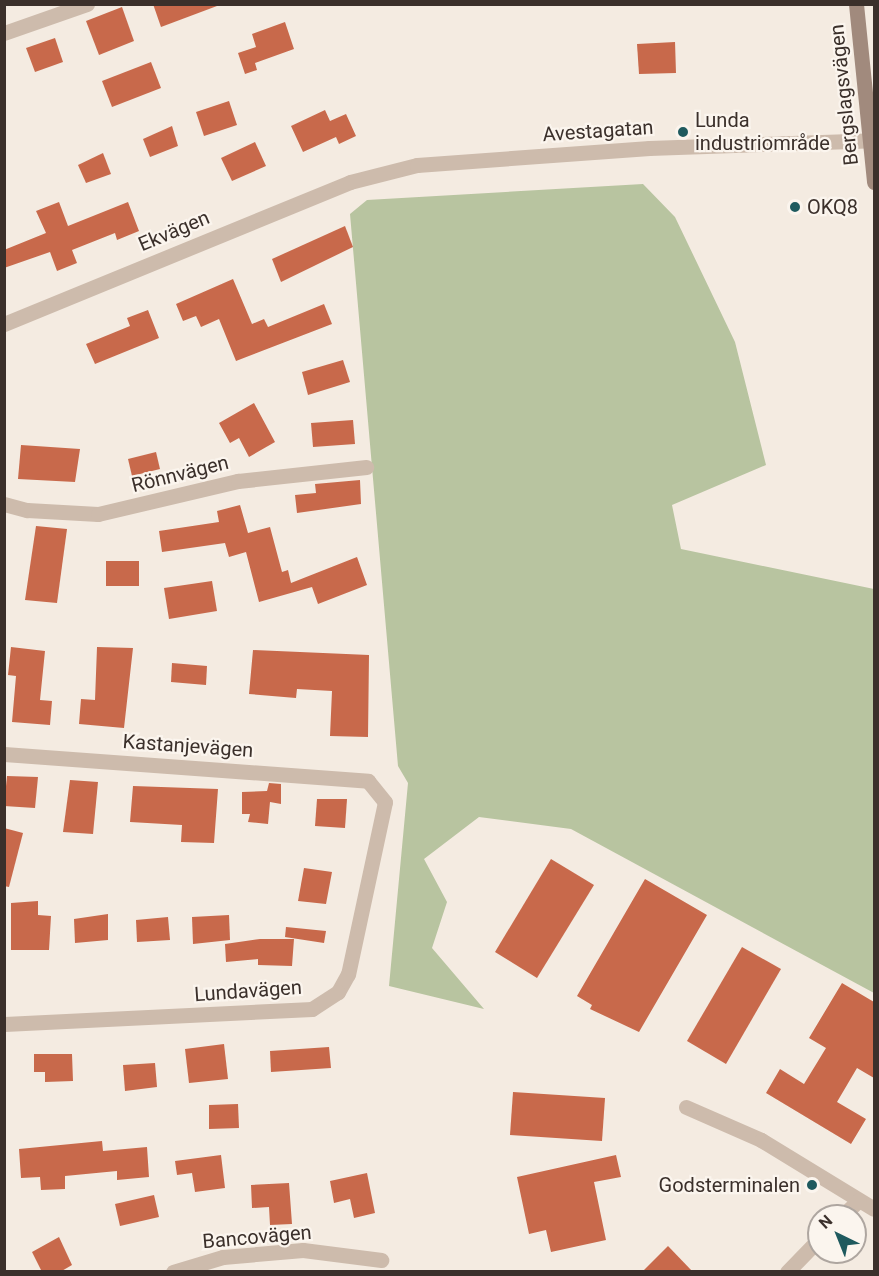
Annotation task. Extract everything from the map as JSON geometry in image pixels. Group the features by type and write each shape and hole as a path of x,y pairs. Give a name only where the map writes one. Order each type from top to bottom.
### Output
{"main road":[{"name":"Bergslagsvägen","path":"856,4 872,141 874,182"}],"street":[{"path":"4,33 87,4"},
{"name":"Avestagatan","path":"361,178 417,165 469,160 690,146 872,141"},
{"name":"Ekvägen","path":"4,324 361,178"},
{"name":"Rönnvägen","path":"4,504 27,510 98,514 238,481 366,467"},
{"name":"Kastanjevägen","path":"4,754 368,781"},
{"name":"Lundavägen","path":"4,1024 284,1013 312,1009 338,992 348,974 385,802 368,781"},
{"path":"686,1107 761,1140 874,1209"},
{"path":"855,1204 859,1200"},
{"name":"Bancovägen","path":"172,1272 223,1257 303,1250 381,1260"},
{"path":"787,1272 807,1251"}],"green space":[{"path":"643,184 675,217 735,342 766,465 672,505 681,549 874,589 874,993 571,829 479,817 424,859 447,902 432,948 484,1009 389,986 408,783 398,766 350,214 367,200"}],"building":[{"path":"153,4 217,4 217,6 161,27"},
{"path":"122,7 134,41 99,55 86,21"},
{"path":"285,22 294,49 255,63 257,70 245,74 238,53 256,47 252,34"},
{"path":"55,38 63,62 35,72 26,48"},
{"path":"675,42 676,73 639,74 637,44"},
{"path":"151,62 161,88 112,107 102,81"},
{"path":"229,101 237,125 204,136 196,112"},
{"path":"325,110 330,121 346,114 356,136 339,144 336,137 303,152 291,126"},
{"path":"172,126 178,146 150,157 143,139"},
{"path":"255,142 266,166 232,181 221,158"},
{"path":"103,153 111,174 86,183 78,165"},
{"path":"59,202 68,226 128,202 139,231 117,240 115,233 72,250 77,263 57,271 50,252 4,268 4,250 46,233 36,211"},
{"path":"345,226 353,247 281,282 272,259"},
{"path":"233,279 252,324 264,319 268,327 324,304 332,324 236,361 219,319 201,327 196,316 183,321 176,304"},
{"path":"148,310 159,338 95,364 86,344 130,326 127,318"},
{"path":"343,360 350,382 308,395 302,372"},
{"path":"254,403 275,442 249,457 239,438 230,443 219,423"},
{"path":"353,420 355,444 313,447 311,423"},
{"path":"21,445 80,449 75,482 18,479"},
{"path":"156,452 160,469 132,476 128,459"},
{"path":"360,480 361,504 297,513 295,495 316,493 315,484"},
{"path":"240,505 248,533 270,527 282,572 288,570 291,583 357,557 367,585 318,604 312,587 259,602 246,552 229,557 225,543 162,552 159,531 219,522 217,511"},
{"path":"36,526 67,529 57,603 25,600"},
{"path":"106,561 139,561 139,586 106,586"},
{"path":"212,581 217,611 169,619 164,588"},
{"path":"11,647 45,651 40,700 52,701 50,725 12,722 16,676 8,675"},
{"path":"97,647 133,648 124,728 79,724 81,699 95,700"},
{"path":"253,650 369,655 368,737 330,736 332,691 297,689 296,698 249,694"},
{"path":"172,663 207,666 206,685 171,682"},
{"path":"7,776 38,777 35,808 4,806"},
{"path":"70,780 98,782 93,834 63,832"},
{"path":"269,783 281,784 281,804 270,802 268,824 248,822 250,814 242,814 242,792 267,791"},
{"path":"133,786 218,789 214,843 181,842 182,825 130,822"},
{"path":"317,799 347,799 345,828 315,826"},
{"path":"4,828 23,833 9,887 4,886"},
{"path":"551,859 594,885 537,978 495,952"},
{"path":"304,868 332,872 326,904 298,901"},
{"path":"645,879 707,915 639,1032 590,1009 592,1005 577,996"},
{"path":"38,901 38,915 51,916 49,950 11,950 11,903"},
{"path":"108,914 108,940 75,943 74,919"},
{"path":"229,915 230,940 193,944 192,917"},
{"path":"168,917 170,940 137,942 136,920"},
{"path":"286,927 326,931 324,943 285,937"},
{"path":"260,939 294,939 292,966 258,965 258,959 226,962 225,944"},
{"path":"742,947 781,969 726,1064 687,1041"},
{"path":"842,983 874,1002 874,1078 857,1068 837,1102 866,1119 851,1144 766,1093 780,1069 804,1084 826,1048 809,1038"},
{"path":"224,1044 228,1079 189,1083 185,1049"},
{"path":"329,1047 331,1068 271,1072 270,1051"},
{"path":"34,1054 72,1054 73,1081 45,1082 45,1072 34,1072"},
{"path":"155,1063 157,1087 125,1091 123,1065"},
{"path":"513,1092 605,1098 602,1141 510,1135"},
{"path":"238,1104 239,1128 209,1129 209,1105"},
{"path":"102,1141 103,1151 147,1147 149,1177 117,1180 117,1171 65,1176 65,1189 41,1190 40,1177 21,1178 19,1149"},
{"path":"221,1155 225,1188 195,1192 192,1173 177,1175 175,1161"},
{"path":"616,1155 621,1177 594,1182 606,1240 551,1252 546,1230 529,1234 517,1177"},
{"path":"367,1173 375,1213 354,1218 350,1199 334,1203 330,1181"},
{"path":"289,1183 292,1224 270,1225 269,1207 252,1208 251,1185"},
{"path":"154,1195 159,1217 120,1226 115,1204"},
{"path":"59,1237 72,1265 60,1272 42,1272 32,1252"},
{"path":"668,1246 693,1272 642,1272"}],"place":[{"name":"Lunda industriområde","path":"683,132"},
{"name":"OKQ8","path":"795,207"},
{"name":"Godsterminalen","path":"812,1185"}]}
